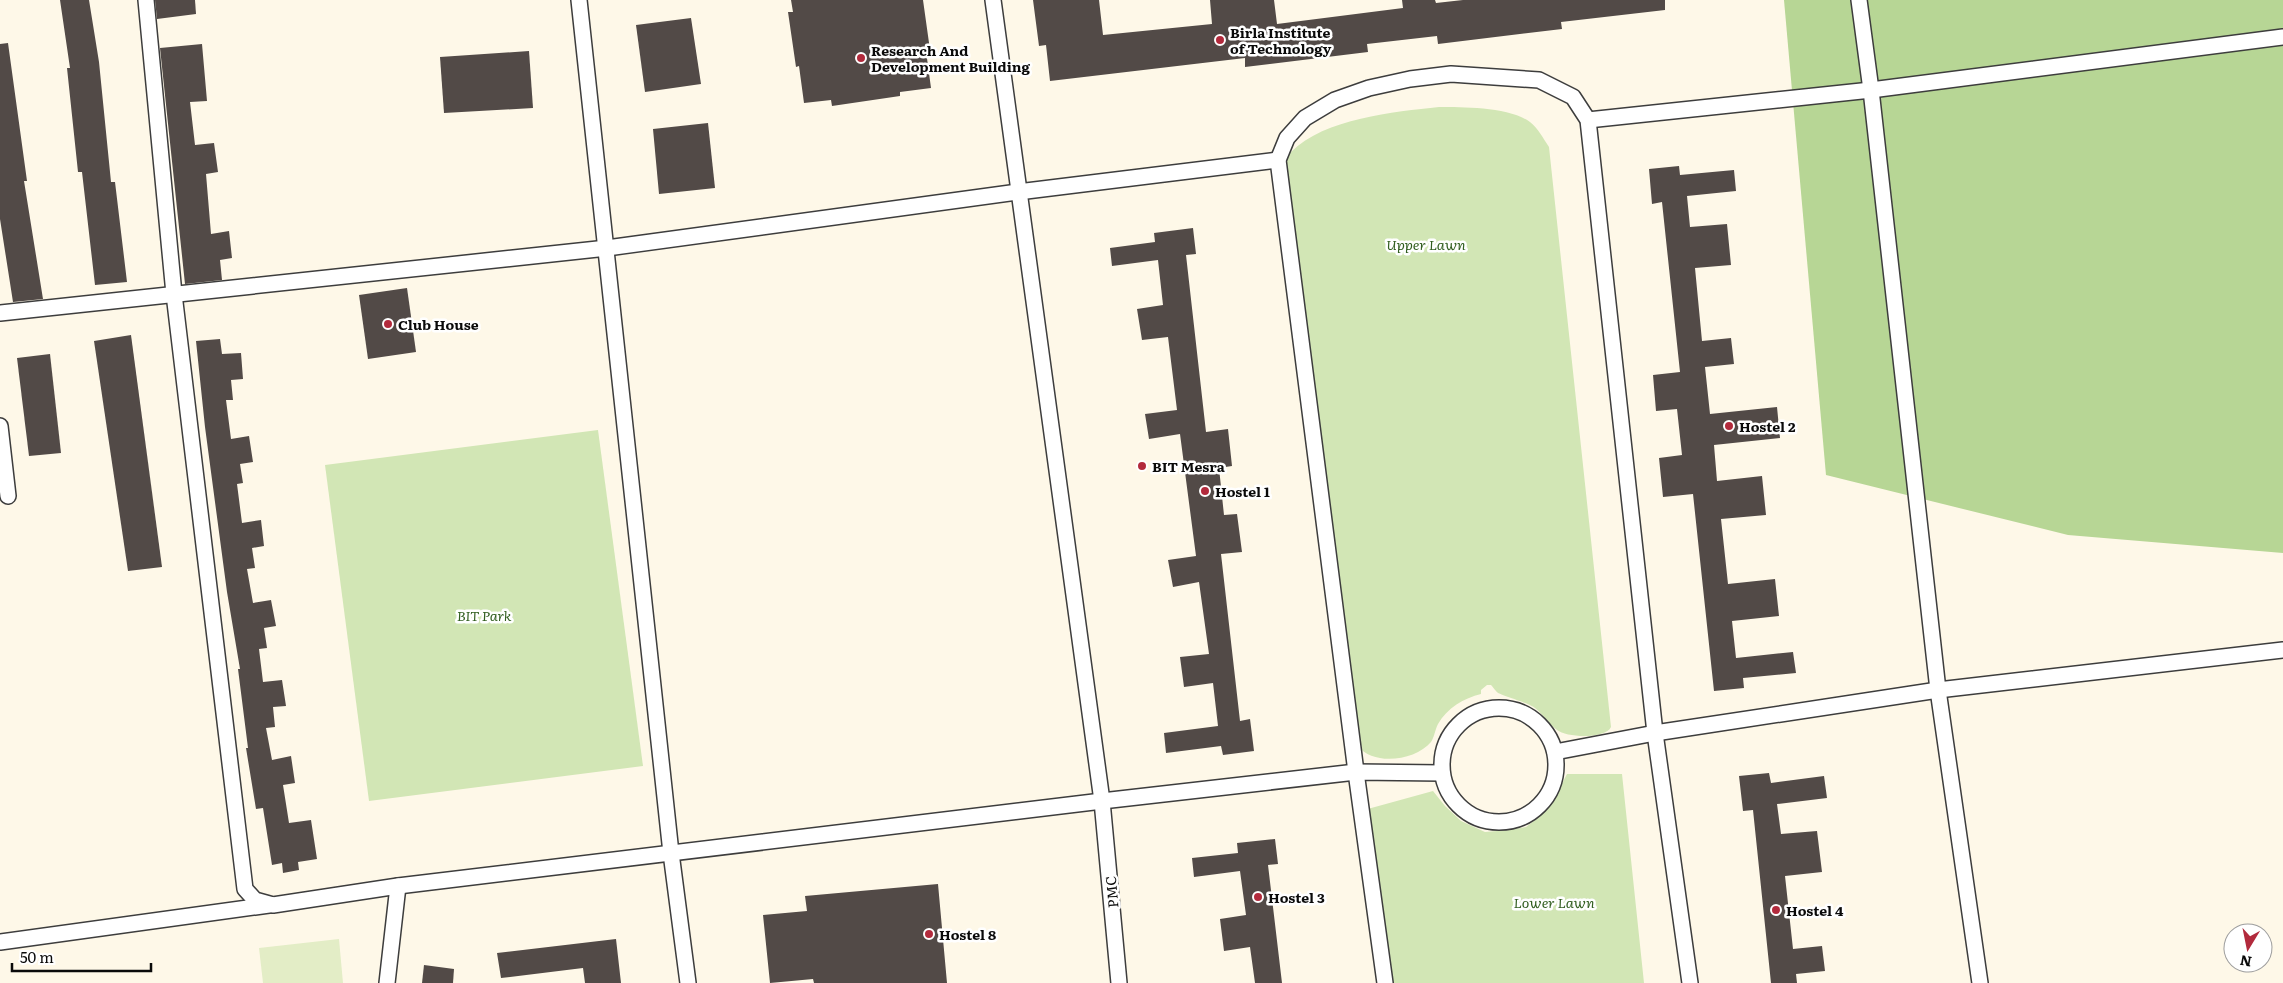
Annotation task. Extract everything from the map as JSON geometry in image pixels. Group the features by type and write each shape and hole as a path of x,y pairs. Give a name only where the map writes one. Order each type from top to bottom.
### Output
{"street":[{"path":"146,0 174,294 245,889 255,900 273,905"},
{"path":"579,0 671,853 688,983"},
{"name":"PMC","path":"994,0 1018,192 1102,801 1119,983"},
{"path":"1859,0 1871,90 1938,690 1980,983"},
{"path":"1588,120 1871,90 2283,37"},
{"path":"1385,983 1356,772 1278,160 1287,138 1305,118 1334,100 1369,88 1410,79 1451,74 1539,80 1573,98 1588,120 1656,733 1690,983"},
{"path":"0,313 607,248 1018,192 1278,160"},
{"path":"0,426 8,496"},
{"path":"1555,752 1656,733 1938,690 2283,650"},
{"path":"1490,708 1513,709 1533,719 1548,735 1555,752 1554,779 1545,799 1528,814 1507,821 1485,820 1465,810 1450,794 1442,773 1443,751 1453,730 1469,716 1490,708"},
{"path":"0,942 398,886 1102,801 1356,772 1442,773"},
{"path":"387,983 398,886"}],"green space":[{"path":"1784,0 2283,0 2283,553 2068,535 1826,475"},
{"name":"Upper Lawn","path":"1439,107 1486,109 1511,113 1536,127 1549,147 1611,727 1602,734 1586,736 1562,733 1554,728 1535,708 1502,695 1491,685 1487,685 1481,690 1481,694 1462,701 1446,713 1438,724 1431,742 1424,748 1405,757 1383,759 1365,752 1358,746 1282,169 1291,152 1322,131 1381,114"},
{"name":"BIT Park","path":"598,430 643,766 369,801 325,465"},
{"name":"Lower Lawn","path":"1567,774 1622,774 1644,983 1383,983 1364,810 1433,791 1461,821 1485,832 1526,827 1539,817 1555,797"},
{"path":"339,939 343,983 263,983 259,948"}],"building":[{"path":"60,0 89,0 99,62 111,182 115,182 127,282 95,285 82,172 78,172 67,68 70,68"},
{"path":"155,0 195,0 196,14 157,19"},
{"name":"Research And Development Building","path":"791,0 923,0 930,50 926,51 931,88 900,92 900,96 832,106 831,100 804,103 799,66 796,67 788,12 793,12"},
{"name":"Birla Institute of Technology","path":"1033,0 1099,0 1103,35 1212,24 1210,0 1274,0 1277,24 1403,8 1402,0 1435,0 1436,3 1463,0 1665,0 1665,10 1561,22 1562,29 1438,44 1437,36 1367,44 1368,52 1245,67 1245,58 1050,81 1046,45 1039,46"},
{"path":"691,18 701,84 645,92 636,25"},
{"path":"8,43 27,181 24,181 43,299 13,302 0,219 0,44"},
{"path":"202,44 207,101 190,102 195,145 214,143 218,172 206,174 211,234 229,231 232,258 220,260 222,280 185,284 160,48"},
{"path":"529,51 533,108 444,113 440,57"},
{"path":"708,123 715,188 659,194 653,129"},
{"name":"Hostel 2","path":"1679,166 1680,175 1734,170 1736,191 1687,196 1690,227 1727,224 1731,265 1695,268 1702,341 1731,338 1734,364 1705,367 1710,414 1777,407 1780,438 1714,445 1717,481 1762,476 1766,515 1721,519 1728,584 1775,579 1779,616 1732,621 1736,658 1793,652 1796,673 1743,678 1744,688 1714,691 1693,494 1663,497 1659,458 1682,455 1677,409 1656,411 1653,375 1680,372 1662,202 1652,204 1649,169"},
{"name":"Hostel 1","path":"1193,228 1196,254 1186,255 1206,432 1228,429 1232,466 1219,468 1224,515 1237,514 1242,552 1221,554 1240,721 1250,719 1254,751 1223,755 1221,746 1166,753 1164,733 1218,726 1213,683 1184,687 1180,657 1209,654 1199,582 1173,587 1168,560 1196,556 1180,434 1149,439 1145,414 1177,410 1168,337 1142,340 1137,309 1163,305 1158,260 1112,266 1110,248 1155,242 1154,233"},
{"name":"Club House","path":"407,288 416,352 368,359 359,295"},
{"path":"131,335 162,567 128,571 94,341"},
{"path":"220,339 222,354 241,353 243,379 231,380 233,400 226,400 231,439 249,436 253,462 240,464 243,483 237,484 242,523 261,520 264,546 252,548 255,568 247,569 253,603 271,600 276,626 264,628 267,648 259,649 263,682 282,680 286,706 273,707 275,727 266,728 272,760 291,756 295,783 283,785 289,823 311,820 317,859 298,862 299,870 283,873 282,863 272,865 263,808 256,809 246,748 248,748 238,669 240,669 227,592 205,427 196,341"},
{"path":"50,354 61,453 29,456 17,358"},
{"name":"Hostel 4","path":"1769,773 1771,783 1824,776 1827,798 1777,804 1781,834 1817,831 1822,872 1785,876 1793,949 1822,946 1825,971 1796,974 1797,983 1771,983 1753,810 1743,811 1739,776"},
{"name":"Hostel 3","path":"1275,839 1278,864 1268,865 1282,983 1255,983 1250,947 1224,951 1220,919 1246,915 1240,871 1194,877 1192,858 1238,853 1237,843"},
{"name":"Hostel 8","path":"938,884 947,983 814,983 813,979 770,983 763,915 807,911 805,896"},
{"path":"616,939 621,983 585,983 583,968 501,978 497,953"},
{"path":"424,965 454,969 453,983 422,983"}],"place":[{"name":"Birla Institute of Technology","path":"1220,40"},
{"name":"Research And Development Building","path":"861,58"},
{"name":"Club House","path":"388,324"},
{"name":"Hostel 2","path":"1729,426"},
{"name":"BIT Mesra","path":"1142,466"},
{"name":"Hostel 1","path":"1205,491"},
{"name":"Hostel 3","path":"1258,897"},
{"name":"Hostel 4","path":"1776,910"},
{"name":"Hostel 8","path":"929,934"}]}
